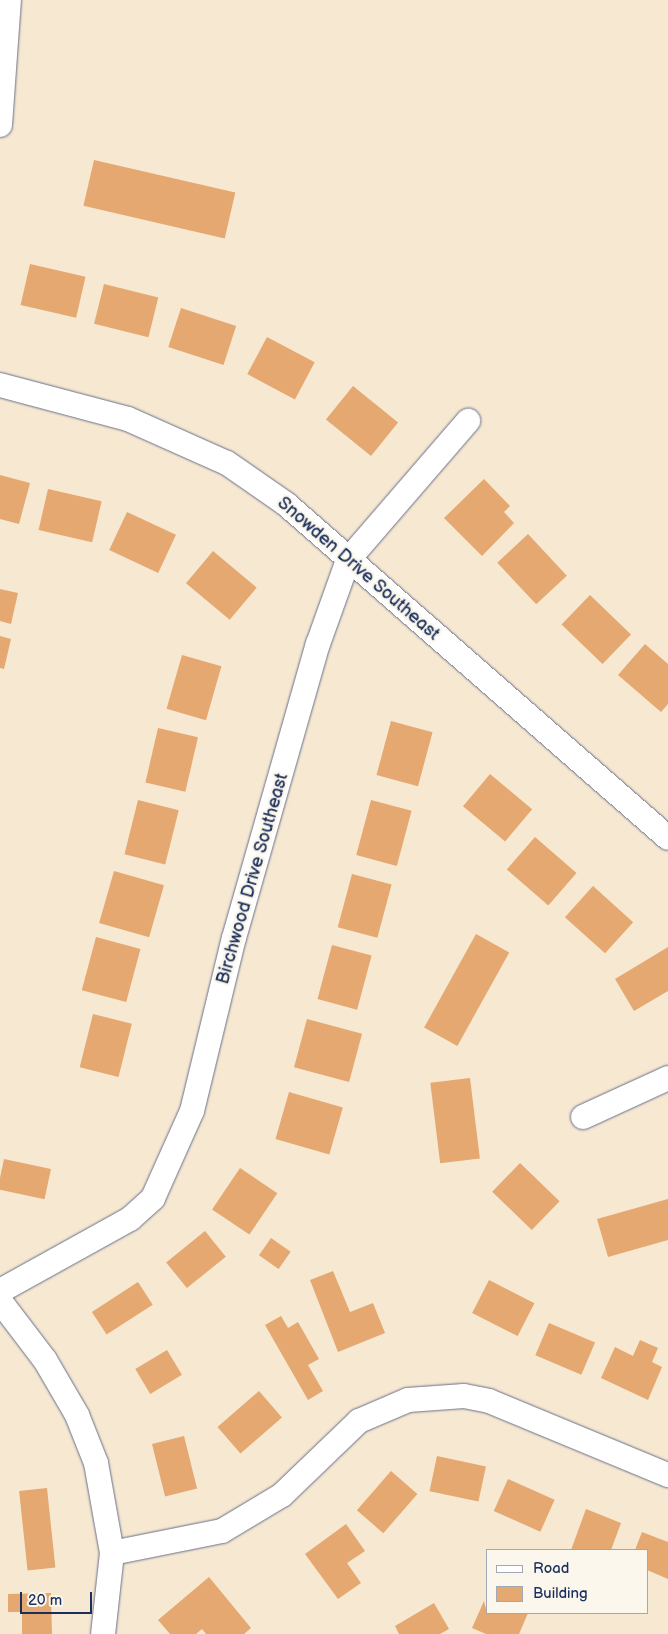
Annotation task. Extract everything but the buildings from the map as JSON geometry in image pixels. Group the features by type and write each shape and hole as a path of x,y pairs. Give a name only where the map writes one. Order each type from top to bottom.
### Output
{"street":[{"path":"0,125 9,0"},
{"name":"Snowden Drive Southeast","path":"0,385 128,419 205,450 286,504 668,838"},
{"name":"Birchwood Drive Southeast","path":"0,1291 130,1219 154,1198 179,1148 318,644 348,560 468,421"},
{"path":"583,1117 668,1078"},
{"path":"0,1301 45,1360 77,1415 96,1463 112,1553 103,1634"},
{"path":"112,1553 222,1531 282,1495 359,1421 417,1398 489,1401 668,1475"}]}
